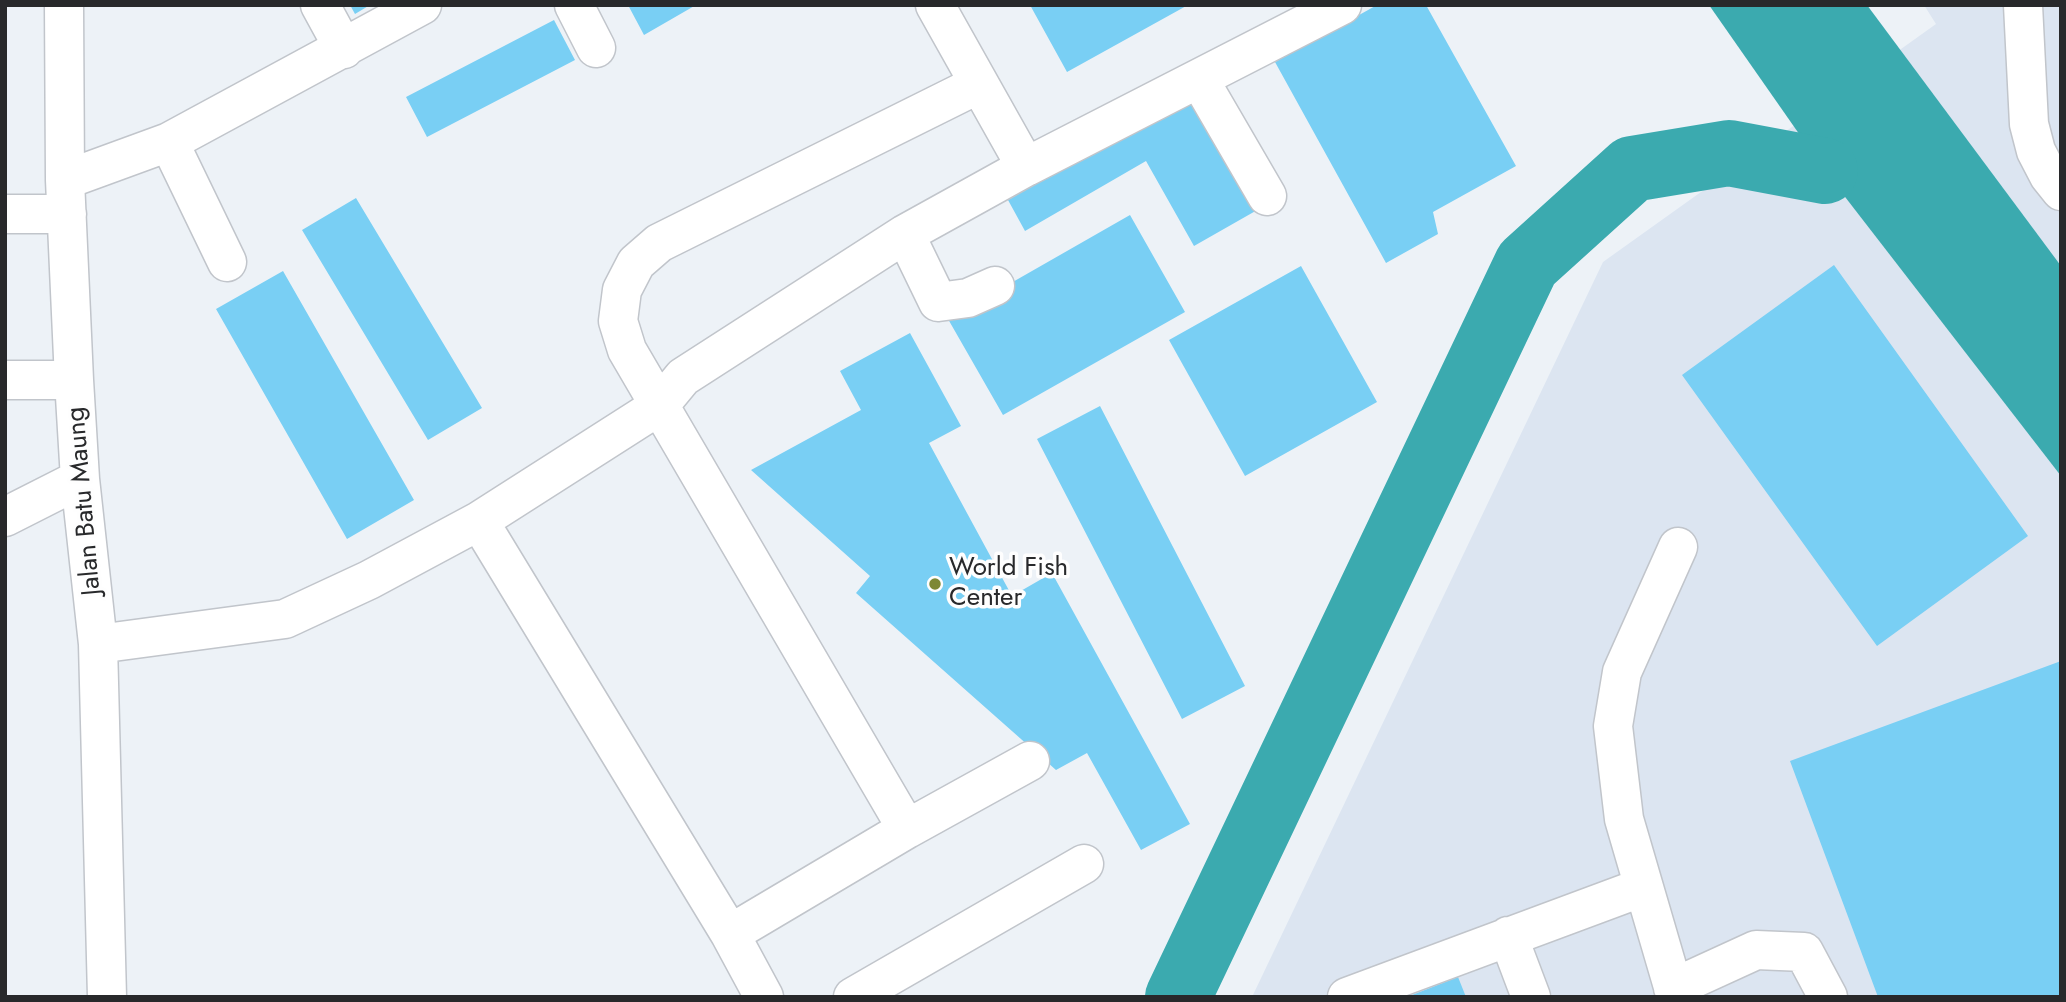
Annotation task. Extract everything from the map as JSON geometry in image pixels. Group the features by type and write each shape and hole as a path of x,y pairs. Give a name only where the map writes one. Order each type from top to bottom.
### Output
{"street":[{"name":"Jalan Batu Maung","path":"64,5 66,197 80,479 98,644 107,997"},
{"path":"320,5 344,50"},
{"path":"5,214 66,197 344,50 422,5"},
{"path":"574,5 596,48"},
{"path":"935,5 1026,167"},
{"path":"98,644 285,619 369,580 479,521 659,406 683,377 905,234 1026,167 1342,5"},
{"path":"2023,5 2029,124 2036,151 2049,176 2061,191"},
{"path":"1199,79 1268,196"},
{"path":"907,829 626,350 618,320 622,290 636,263 659,243 979,84"},
{"path":"169,142 227,262"},
{"path":"905,234 938,302 968,298 995,286"},
{"path":"5,380 75,380"},
{"path":"5,517 80,479"},
{"path":"479,521 730,934 764,997"},
{"path":"1678,548 1622,672 1613,726 1624,819 1675,992 1756,950 1804,952 1828,997"},
{"path":"730,934 907,829 1030,761"},
{"path":"853,997 1084,864"},
{"path":"1347,997 1643,887"},
{"path":"1508,936 1531,997"}],"shaded area":[{"path":"1924,5 2061,5 2061,997 1252,997 1603,262 1936,24"}],"water":[{"path":"1709,5 1867,5 2061,266 2061,476 1825,171"}],"building":[{"path":"350,5 370,5 355,14"},
{"path":"628,5 696,5 644,35"},
{"path":"1030,5 1188,5 1067,72"},
{"path":"1377,5 1426,5 1516,166 1433,212 1438,234 1386,263 1275,62"},
{"path":"554,20 575,60 427,137 406,97"},
{"path":"1194,94 1259,209 1194,246 1146,161 1025,231 1008,200"},
{"path":"356,198 482,408 428,440 302,230"},
{"path":"1130,215 1185,312 1003,415 948,319"},
{"path":"1834,265 2028,536 1877,646 1682,375"},
{"path":"1301,266 1377,402 1245,476 1169,340"},
{"path":"283,271 414,500 347,539 216,309"},
{"name":"World Fish Center","path":"910,333 961,426 929,443 1012,596 1052,573 1190,824 1141,850 1087,753 1056,770 856,593 870,576 751,470 861,410 840,371"},
{"name":"World Fish Center","path":"1100,406 1245,686 1182,719 1037,439"},
{"path":"2061,661 2061,997 1878,997 1790,761"},
{"path":"1458,977 1466,997 1407,997"}],"waterway":[{"path":"1178,997 1527,264 1632,169 1729,153 1825,171"}],"place":[{"name":"World Fish Center","path":"935,584"}]}
